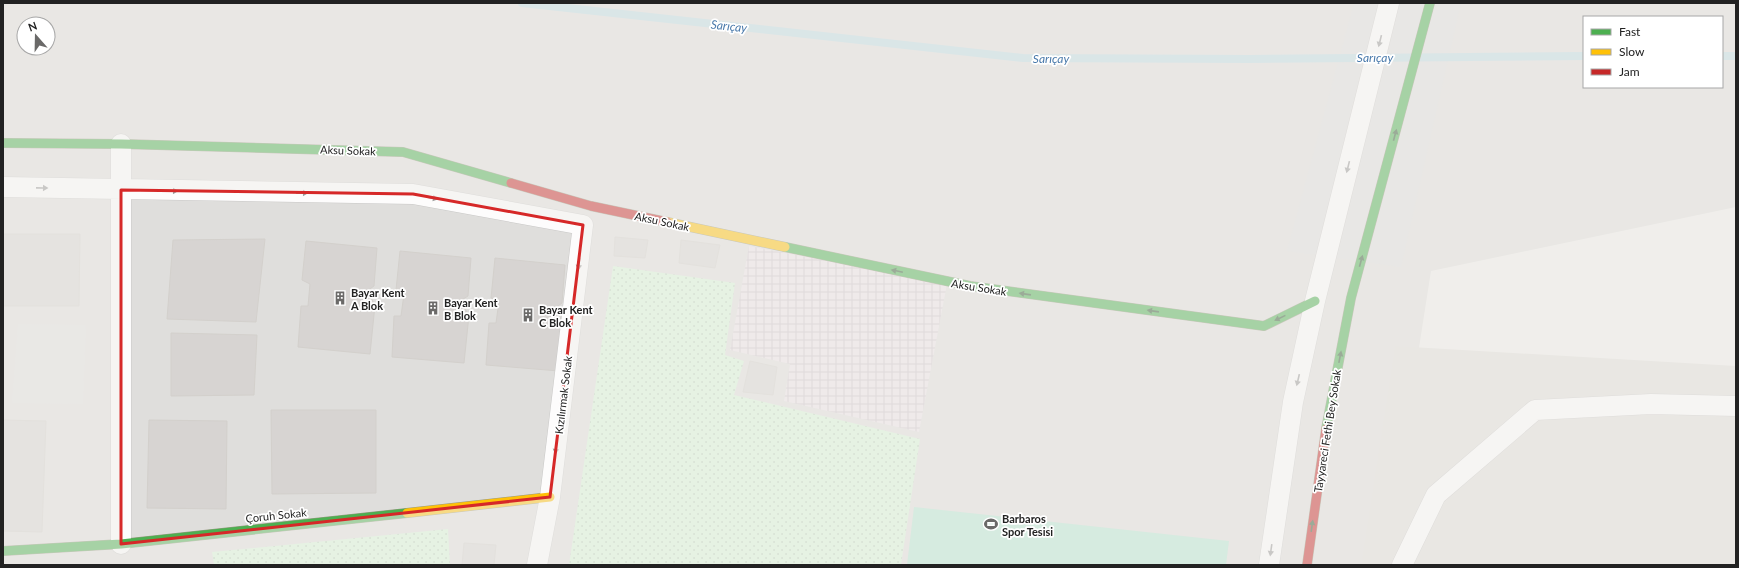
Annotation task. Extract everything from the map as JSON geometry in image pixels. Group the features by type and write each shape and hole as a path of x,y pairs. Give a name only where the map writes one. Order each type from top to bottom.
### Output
{"street":[{"path":"1269,565 1293,402 1315,301 1389,3"},
{"name":"Tayyareci Fethi Bey Sokak","path":"1307,565 1326,426 1351,298 1430,3"},
{"name":"Aksu Sokak","path":"3,143 121,144 403,152 591,206 970,286 1264,326 1315,301"},
{"path":"121,144 121,544"},
{"path":"3,187 121,190"},
{"name":"Kızılırmak Sokak","path":"121,190 413,194 583,225 550,497 537,565"},
{"path":"1402,565 1436,495 1535,410 1651,404 1736,406"},
{"name":"Çoruh Sokak","path":"3,551 121,544 550,497"}],"highlighted area":[{"path":"121,190 413,194 583,225 550,497 121,544"}],"shaded area":[{"path":"3,3 1736,3 1736,207 1431,271 1385,565 3,565"},
{"path":"749,246 947,284 919,432 784,401 790,364 730,350"},
{"path":"18,324 86,325 83,404 12,403"},
{"path":"1395,346 1736,366 1736,565 1361,565"}],"green space":[{"path":"613,266 735,283 725,355 744,361 734,395 920,439 901,565 569,565"},
{"name":"Barbaros Spor Tesisi","path":"914,507 1229,541 1226,565 907,565"},
{"path":"448,529 450,565 214,565 212,552"}],"pier":[{"path":"1354,3 1461,3 1401,267 1287,251"}],"building":[{"path":"3,234 80,234 79,306 3,306"},
{"path":"615,237 648,240 645,258 614,256"},
{"path":"265,239 256,322 167,319 173,240"},
{"path":"681,240 720,245 715,268 679,263"},
{"name":"Bayar Kent A Blok","path":"306,241 377,248 374,286 367,291 375,305 370,354 298,347 301,306 308,306 310,284 302,280"},
{"name":"Bayar Kent B Blok","path":"400,251 471,258 468,296 460,301 469,315 464,363 392,357 394,316 401,316 404,294 396,290"},
{"name":"Bayar Kent C Blok","path":"495,258 565,265 562,303 555,308 563,322 559,371 486,365 489,323 496,323 499,301 491,298"},
{"path":"171,333 257,335 254,395 171,396"},
{"path":"750,361 777,367 773,395 743,392"},
{"path":"271,410 376,410 376,493 272,494"},
{"path":"3,420 46,421 42,532 3,531"},
{"path":"149,420 227,421 226,509 147,508"},
{"path":"464,543 496,545 494,565 462,565"}],"waterway":[{"name":"Sarıçay","path":"522,3 1023,58 1249,59 1583,56"},
{"name":"Sarıçay","path":"1723,56 1736,56"}],"traffic: fast":[{"path":"1326,429 1351,298 1430,3"},
{"path":"3,143 121,144 403,152 511,183"},
{"path":"785,247 970,286 1264,326 1315,301"},
{"path":"3,551 121,544 407,513"}],"traffic: slow":[{"path":"667,222 785,247"},
{"path":"407,513 550,497"}],"traffic: jam":[{"path":"511,183 591,206 667,222"},
{"path":"1307,565 1326,429"}],"place":[{"name":"Bayar Kent A Blok","path":"340,298"},
{"name":"Bayar Kent B Blok","path":"433,308"},
{"name":"Bayar Kent C Blok","path":"528,315"},
{"name":"Barbaros Spor Tesisi","path":"991,524"}]}
